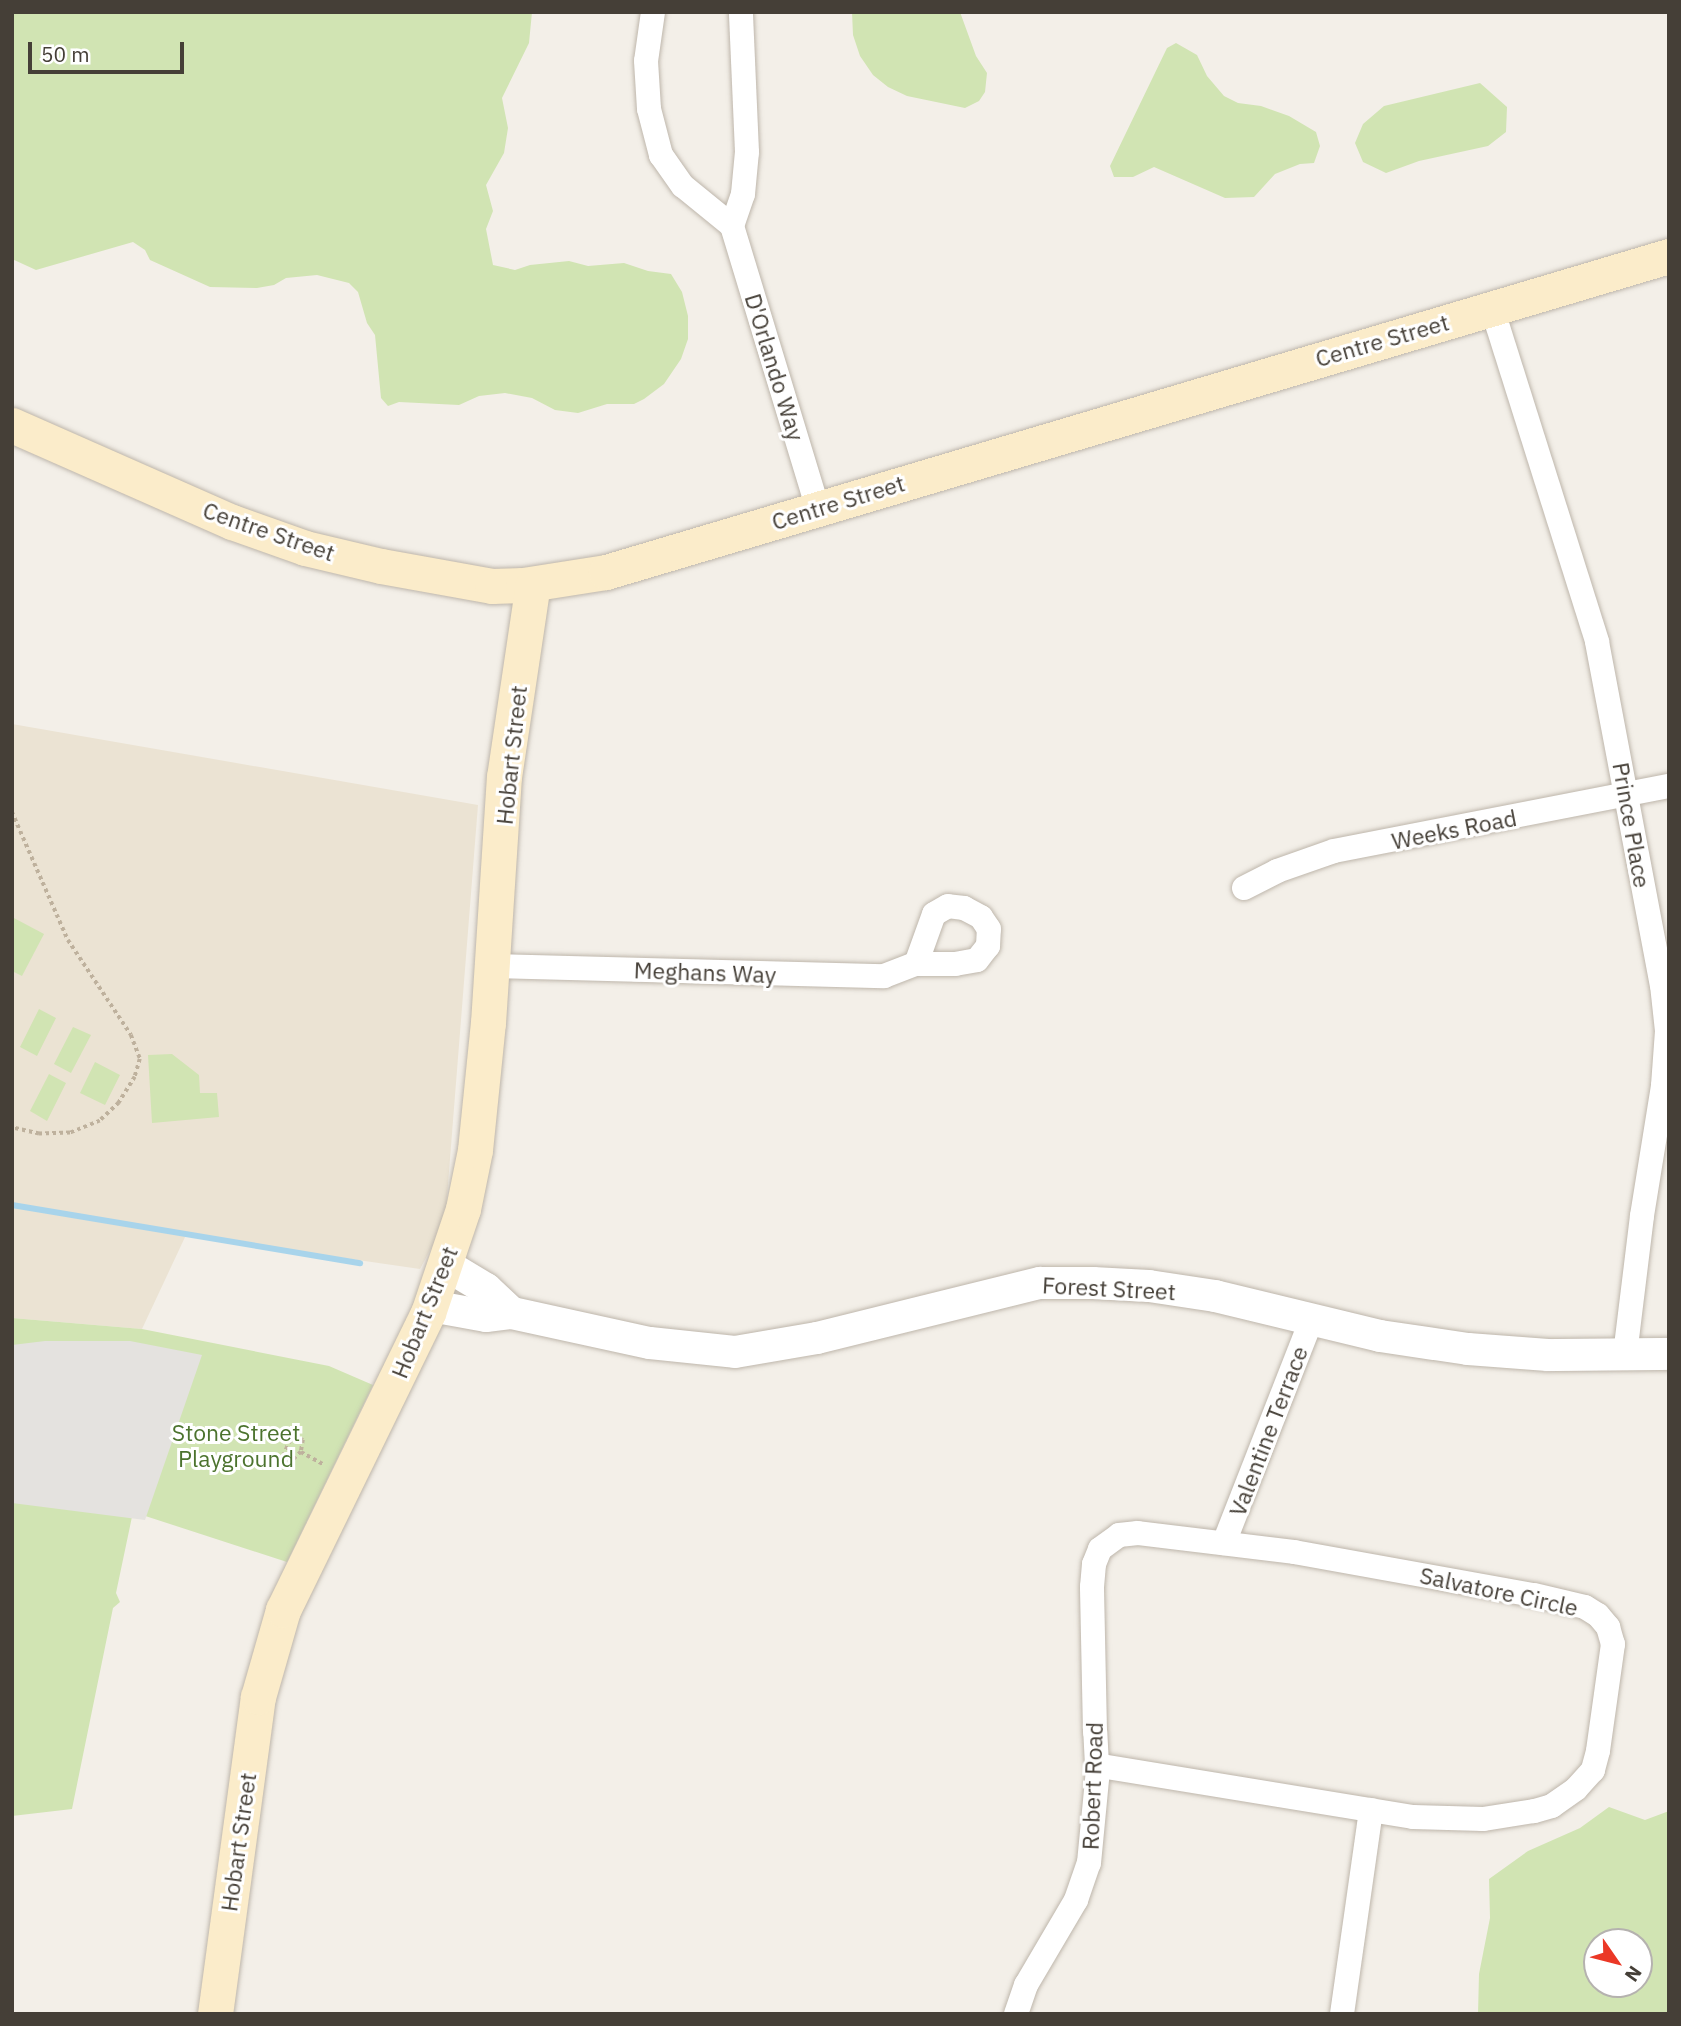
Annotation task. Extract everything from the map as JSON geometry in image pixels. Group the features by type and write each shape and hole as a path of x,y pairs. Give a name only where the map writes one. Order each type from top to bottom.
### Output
{"main road":[{"name":"Centre Street","path":"12,425 232,522 305,548 381,566 492,586 533,584 606,572 1492,308 1665,261"},
{"name":"Hobart Street","path":"215,2014 258,1698 283,1610 431,1306 463,1209 475,1150 493,965 504,778 533,584"}],"street":[{"path":"653,12 646,73 649,109 661,155 683,186 733,226 743,194 747,152 741,12"},
{"name":"D'Orlando Way","path":"733,226 818,509"},
{"name":"Prince Place","path":"1492,308 1587,606 1602,667 1662,985 1667,1031 1662,1130 1625,1355"},
{"name":"Weeks Road","path":"1244,888 1278,871 1334,852 1669,786"},
{"name":"Meghans Way","path":"493,965 884,976 916,964"},
{"path":"446,1265 486,1289 512,1313"},
{"name":"Forest Street","path":"431,1306 486,1317 512,1313 650,1343 735,1352 817,1338 1040,1283 1149,1286 1265,1306 1380,1336 1468,1349 1548,1355 1669,1354"},
{"name":"Valentine Terrace","path":"1224,1543 1312,1319"},
{"name":"Salvatore Circle","path":"1097,1765 1413,1817 1483,1819 1552,1806 1576,1789 1593,1769 1613,1644 1608,1627 1598,1615 1585,1606 1534,1595 1294,1552 1224,1543 1138,1533 1119,1535 1106,1544"},
{"name":"Robert Road","path":"1016,2014 1026,1986 1076,1900 1089,1863 1097,1765 1092,1587 1094,1564 1106,1544"},
{"path":"1342,2014 1371,1810"}],"path":[{"path":"12,812 68,940 131,1035 140,1059 135,1077 119,1103 100,1121 69,1133 39,1134 12,1128"},
{"path":"295,1436 303,1440 301,1452 290,1462 284,1456 289,1442 295,1436"},
{"path":"301,1452 347,1477"}],"shaded area":[{"path":"12,724 478,805 445,1222 420,1269 186,1235 142,1329 12,1318"},
{"path":"45,1341 130,1341 202,1355 145,1520 12,1503 12,1345"}],"green space":[{"path":"12,12 532,12 529,43 502,98 508,128 504,153 486,185 493,211 486,229 493,265 515,270 530,265 569,261 588,266 624,263 648,271 671,274 682,292 688,316 688,339 681,359 664,384 644,399 634,404 607,404 578,413 555,410 532,398 505,393 479,396 459,405 399,402 388,406 381,398 375,335 367,323 358,292 349,283 317,275 286,278 274,285 257,288 210,287 150,260 145,250 133,242 36,270 12,259"},
{"path":"852,12 960,12 976,56 987,73 985,92 979,101 965,108 907,96 888,87 873,75 860,56 853,35"},
{"path":"1176,43 1197,55 1207,76 1224,96 1238,103 1261,106 1289,116 1316,132 1320,146 1314,163 1300,164 1275,174 1254,197 1225,198 1154,167 1133,177 1114,177 1110,166 1167,48"},
{"path":"1480,83 1507,107 1506,132 1488,146 1419,161 1386,173 1363,162 1355,143 1363,124 1384,106"},
{"path":"12,917 44,934 22,976 12,971"},
{"path":"39,1009 56,1018 37,1056 20,1047"},
{"path":"73,1027 91,1035 71,1073 54,1064"},
{"path":"172,1054 199,1075 200,1093 217,1093 219,1117 152,1123 148,1055"},
{"path":"95,1062 120,1075 105,1105 80,1093"},
{"path":"49,1074 66,1083 47,1121 30,1111"},
{"name":"Stone Street Playground","path":"12,1318 142,1329 329,1366 373,1385 287,1562 133,1512 116,1593 120,1602 113,1608 72,1809 12,1816"},
{"path":"1609,1807 1645,1820 1669,1811 1669,2014 1478,2014 1479,1974 1490,1918 1489,1879 1528,1851 1580,1828"}],"waterway":[{"path":"12,1205 360,1263"}]}
